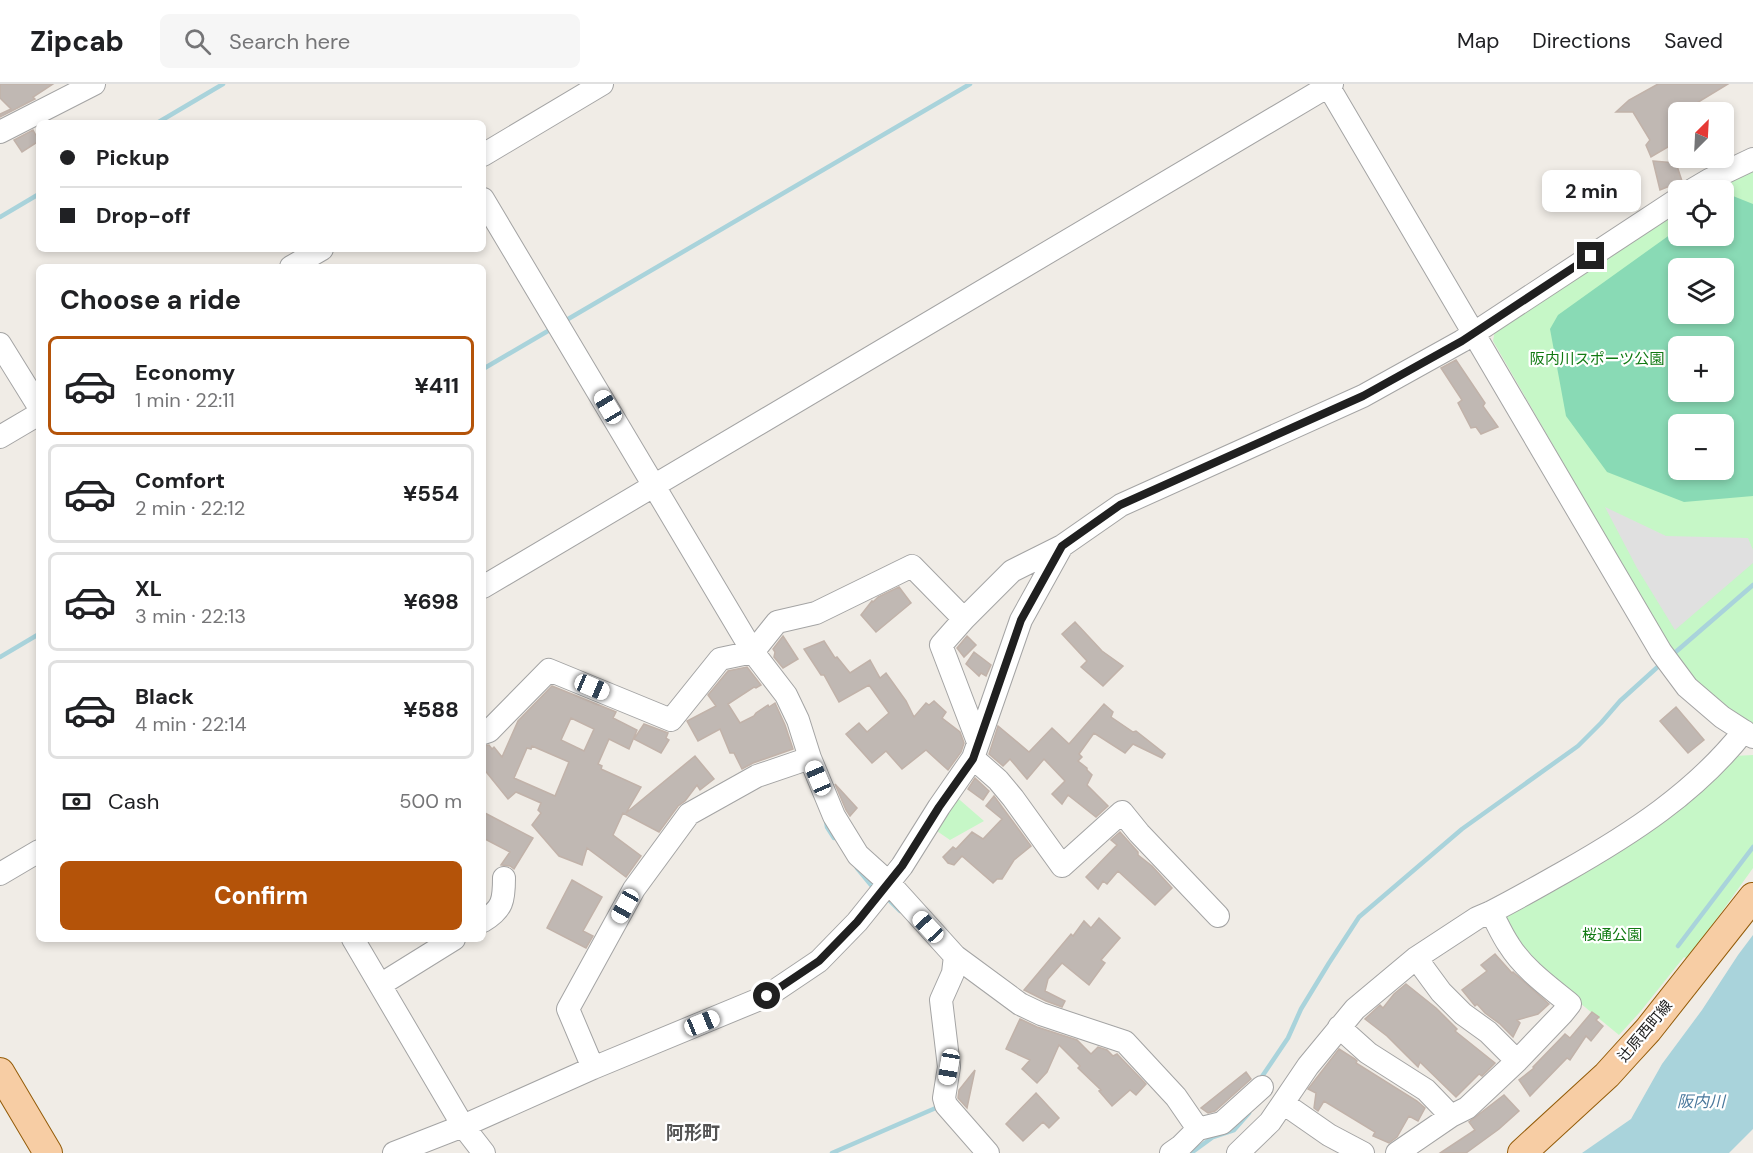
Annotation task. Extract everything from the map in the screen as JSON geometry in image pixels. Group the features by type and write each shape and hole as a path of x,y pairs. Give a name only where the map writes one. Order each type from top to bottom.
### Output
{"main road":[{"name":"辻原西町線","path":"1522,1153 1607,1075 1648,1030 1753,897"},
{"path":"0,1072 48,1153"}],"street":[{"path":"0,132 94,84"},
{"path":"486,153 602,84"},
{"path":"486,586 1329,85 1665,658 1687,687 1704,703 1749,734 1695,784 1657,815 1600,852 1477,918 1416,958 1355,1009 1308,1066 1264,1128 1238,1153"},
{"path":"1709,180 1753,159"},
{"path":"486,204 753,652 786,695 798,720 810,758 834,816 858,855 889,883 955,956 1020,1004 1041,1014 1125,1042 1176,1097 1198,1129"},
{"path":"1218,916 1122,812 1062,866 1014,798 976,750 941,645 1012,571 1062,546 1120,505 1363,396 1462,341 1668,206"},
{"path":"296,264 317,252"},
{"path":"0,344 36,402"},
{"path":"0,437 36,416"},
{"path":"394,1153 463,1126 593,1068 767,996 819,961 857,922 902,866 976,750 1021,620 1062,546"},
{"path":"486,732 549,670 671,720 720,659 753,652 777,621 816,613 912,566 964,619"},
{"path":"593,1068 568,1009 634,889 688,814 757,776 810,758"},
{"path":"0,874 36,853"},
{"path":"486,919 493,915 504,901 504,878"},
{"path":"1396,1153 1451,1116 1467,1108 1517,1061 1570,1004 1519,958 1509,946 1491,912"},
{"path":"355,942 463,1126 484,1153"},
{"path":"380,985 449,942"},
{"path":"955,956 953,973 941,1000 949,1067 944,1098 946,1105 988,1153"},
{"path":"1416,958 1440,992 1463,1014 1488,1032 1517,1061"},
{"path":"1339,1027 1368,1053 1426,1090 1451,1116"},
{"path":"1171,1153 1198,1129 1222,1123 1262,1087"},
{"path":"1283,1103 1310,1123 1363,1153"}],"green space":[{"name":"阪内川スポーツ公園","path":"1753,167 1753,726 1713,698 1691,675 1668,645 1493,341 1495,330 1668,217 1668,246 1734,246 1734,180 1729,180"},
{"path":"1734,196 1753,204 1753,496 1684,502 1607,472 1566,416 1550,329 1558,315 1668,236 1668,246 1734,246"},
{"name":"桜通公園","path":"1753,755 1753,868 1688,959 1684,957 1619,1035 1530,957 1505,924 1507,913 1734,756"},
{"path":"953,794 984,821 950,840 931,827"}],"shaded area":[{"path":"1605,507 1666,536 1748,538 1753,550 1753,563 1675,630 1637,568"}],"water":[{"name":"阪内川","path":"1753,935 1753,1129 1729,1153 1582,1153 1631,1119 1662,1064"}],"building":[{"path":"0,84 53,84 33,97 35,99 0,117 0,114 11,109 0,98"},
{"path":"1658,84 1728,84 1698,102 1668,102 1668,147 1651,157 1646,145 1650,140 1633,112 1616,112 1629,100"},
{"path":"33,130 36,136 36,143 22,152 14,140"},
{"path":"1653,161 1668,162 1668,168 1678,168 1682,180 1668,180 1668,187 1660,190"},
{"path":"1456,360 1498,427 1481,434 1476,427 1471,428 1458,403 1462,400 1441,368"},
{"path":"899,587 911,603 876,632 861,615 872,601"},
{"path":"1075,622 1102,651 1123,666 1103,686 1081,667 1087,661 1062,634"},
{"path":"783,636 798,659 783,668 774,657 773,649"},
{"path":"967,636 976,645 964,657 957,648"},
{"path":"824,641 835,658 837,657 850,673 870,660 880,678 886,673 906,701 914,717 926,703 929,705 934,701 946,712 942,718 960,732 964,743 961,752 948,770 926,750 902,769 886,751 872,763 846,734 859,723 867,732 889,713 869,685 839,702 824,675 821,675 804,649"},
{"path":"974,652 991,665 986,676 981,673 979,676 966,664"},
{"path":"747,667 761,685 728,704 740,723 775,703 793,749 742,769 734,753 730,753 720,729 698,741 687,721 716,706 708,695 728,671"},
{"path":"552,686 616,712 613,718 637,730 629,749 609,739 598,764 602,766 601,769 641,787 626,813 695,756 714,779 700,790 697,785 659,832 623,813 613,835 641,856 626,877 587,848 582,865 559,856 532,825 541,813 538,810 541,803 516,792 508,799 486,772 486,746 489,745 492,749 494,747 502,757 518,721","holes":["571,718 594,729 584,751 561,740","532,746 569,762 555,796 514,778 527,748 531,749"]},
{"path":"1104,704 1113,712 1111,717 1133,732 1136,731 1165,754 1162,758 1133,744 1125,753 1094,733 1079,754 1082,757 1078,761 1092,775 1087,785 1108,806 1096,817 1068,795 1062,804 1052,794 1065,781 1044,759 1027,779 1010,759 1003,766 989,754 998,726 1029,752 1052,728 1069,744"},
{"path":"1676,707 1704,740 1688,753 1660,721"},
{"path":"644,724 668,733 666,738 669,740 661,753 634,739"},
{"path":"975,778 989,791 983,800 968,789"},
{"path":"835,784 857,808 850,816 846,810"},
{"path":"994,796 1031,846 1014,860 1002,879 997,879 993,883 962,856 954,865 948,863 943,857 953,847 956,849 972,832 983,839 1002,819 986,806"},
{"path":"486,814 533,838 514,869 501,865 510,852 486,840"},
{"path":"1120,832 1138,852 1138,855 1152,866 1172,888 1155,905 1118,871 1107,884 1103,881 1098,889 1086,877 1117,845 1111,840"},
{"path":"572,880 602,897 583,931 593,936 586,948 547,928"},
{"path":"1099,918 1120,938 1101,960 1105,963 1089,985 1062,963 1048,979 1045,991 1065,1001 1062,1007 1024,990 1084,921 1091,928"},
{"path":"1495,954 1512,973 1549,1004 1538,1014 1517,1020 1520,1023 1513,1037 1477,1004 1475,1006 1462,990 1487,971 1481,965"},
{"path":"1406,984 1436,1008 1457,1029 1455,1031 1495,1063 1482,1076 1479,1074 1456,1097 1420,1062 1418,1067 1387,1036 1365,1019 1380,1005 1383,1008"},
{"path":"1592,1012 1599,1017 1596,1020 1603,1026 1591,1041 1586,1036 1570,1060 1567,1058 1530,1096 1519,1080 1534,1068 1565,1034 1570,1038"},
{"path":"1020,1019 1077,1040 1091,1054 1098,1047 1107,1050 1113,1056 1117,1054 1146,1084 1136,1095 1130,1090 1112,1106 1099,1091 1101,1090 1078,1068 1080,1066 1059,1045 1047,1072 1037,1083 1022,1069 1030,1060 1006,1049"},
{"path":"1339,1049 1355,1059 1356,1063 1425,1108 1418,1121 1409,1116 1397,1137 1389,1143 1373,1136 1375,1132 1324,1101 1318,1111 1314,1108 1316,1093 1308,1089"},
{"path":"975,1070 967,1108 958,1098 959,1090"},
{"path":"1246,1072 1251,1079 1215,1111 1208,1113 1201,1108"},
{"path":"1036,1093 1059,1118 1049,1128 1043,1122 1023,1141 1006,1124"},
{"path":"1504,1095 1519,1111 1466,1153 1440,1153 1475,1130 1469,1122"}],"waterway":[{"path":"162,120 223,84"},
{"path":"563,322 970,84"},
{"path":"0,217 36,196"},
{"path":"486,367 553,328"},
{"path":"1671,656 1753,585"},
{"path":"0,657 36,636"},
{"path":"1263,1081 1261,1078 1288,1038 1301,1009 1359,917 1462,829 1578,746 1620,701 1662,663"},
{"path":"826,821 834,838"},
{"path":"1678,946 1753,847"},
{"path":"857,868 871,885"},
{"path":"885,896 900,911"},
{"path":"832,1153 938,1107"},
{"path":"1191,1153 1213,1137 1234,1130 1249,1113"}],"district":[{"name":"阿形町","path":"693,1133"}],"route":[{"path":"767,996 819,961 857,922 902,866 973,759 1021,620 1062,546 1120,505 1363,396 1462,341 1591,256"}]}
